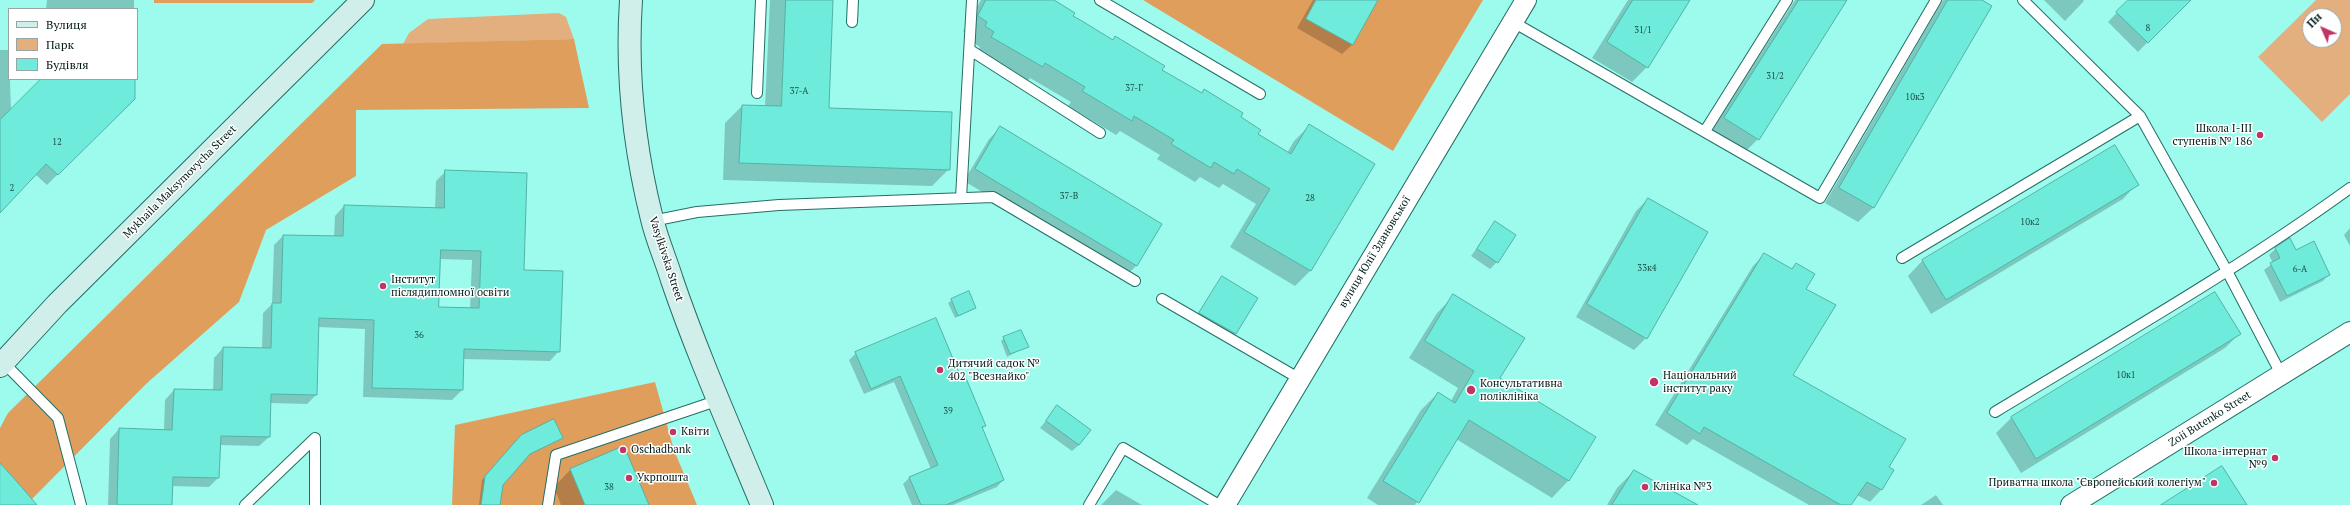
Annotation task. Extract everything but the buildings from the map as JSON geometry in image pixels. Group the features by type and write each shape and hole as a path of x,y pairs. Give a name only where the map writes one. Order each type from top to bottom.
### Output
{"main road":[{"name":"Mykhaila Maksymovycha Street","path":"1,364 57,304 363,0"},
{"name":"Vasylkivska Street","path":"631,0 629,39 630,92 638,153 652,221 686,320 762,505"}],"street":[{"name":"вулиця Юлії Здановської","path":"1225,505 1526,0"},
{"name":"Zoii Butenko Street","path":"2071,505 2350,332"}],"lane":[{"path":"757,93 761,0"},
{"path":"852,22 853,0"},
{"path":"961,198 972,0"},
{"path":"1100,0 1260,94"},
{"path":"1705,131 1786,0"},
{"path":"1513,22 1820,198 1936,0"},
{"path":"2023,0 2140,116 2227,271 2281,374"},
{"path":"970,50 1100,133"},
{"path":"1902,258 2140,116"},
{"path":"1995,412 2227,271 2350,188"},
{"path":"652,221 697,212 779,205 993,197 1135,281"},
{"path":"1162,299 1300,380"},
{"path":"1,364 58,418 81,505"},
{"path":"548,505 556,455 719,400"},
{"path":"244,505 315,438 315,505"},
{"path":"1089,505 1123,448 1219,505"}],"green space":[{"path":"2316,0 2350,0 2350,94 2322,122 2258,57 2302,14 2302,48 2342,48 2342,8 2308,8"},
{"path":"559,13 566,17 574,39 403,44 409,33 428,19"}],"shaded area":[{"path":"154,0 315,0 312,3 154,3"},
{"path":"1143,0 1483,0 1393,151"},
{"path":"574,39 589,108 356,110 356,176 266,230 239,302 146,384 32,499 0,463 0,428 8,413 382,44"},
{"path":"655,382 674,450 697,505 452,505 455,425"}],"place":[{"name":"Школа І-ІІІ ступенів № 186","path":"2260,135"},
{"name":"Інститут післядипломної освіти","path":"383,286"},
{"name":"Дитячий садок № 402 \"Всезнайко\"","path":"940,370"},
{"name":"Національний інститут раку","path":"1654,382"},
{"name":"Консультативна поліклініка","path":"1471,390"},
{"name":"Квіти","path":"673,432"},
{"name":"Oschadbank","path":"623,450"},
{"name":"Школа-інтернат №9","path":"2275,458"},
{"name":"Укрпошта","path":"629,478"},
{"name":"Приватна школа \"Європейський колегіум\"","path":"2214,483"},
{"name":"Клініка №3","path":"1645,487"}]}
